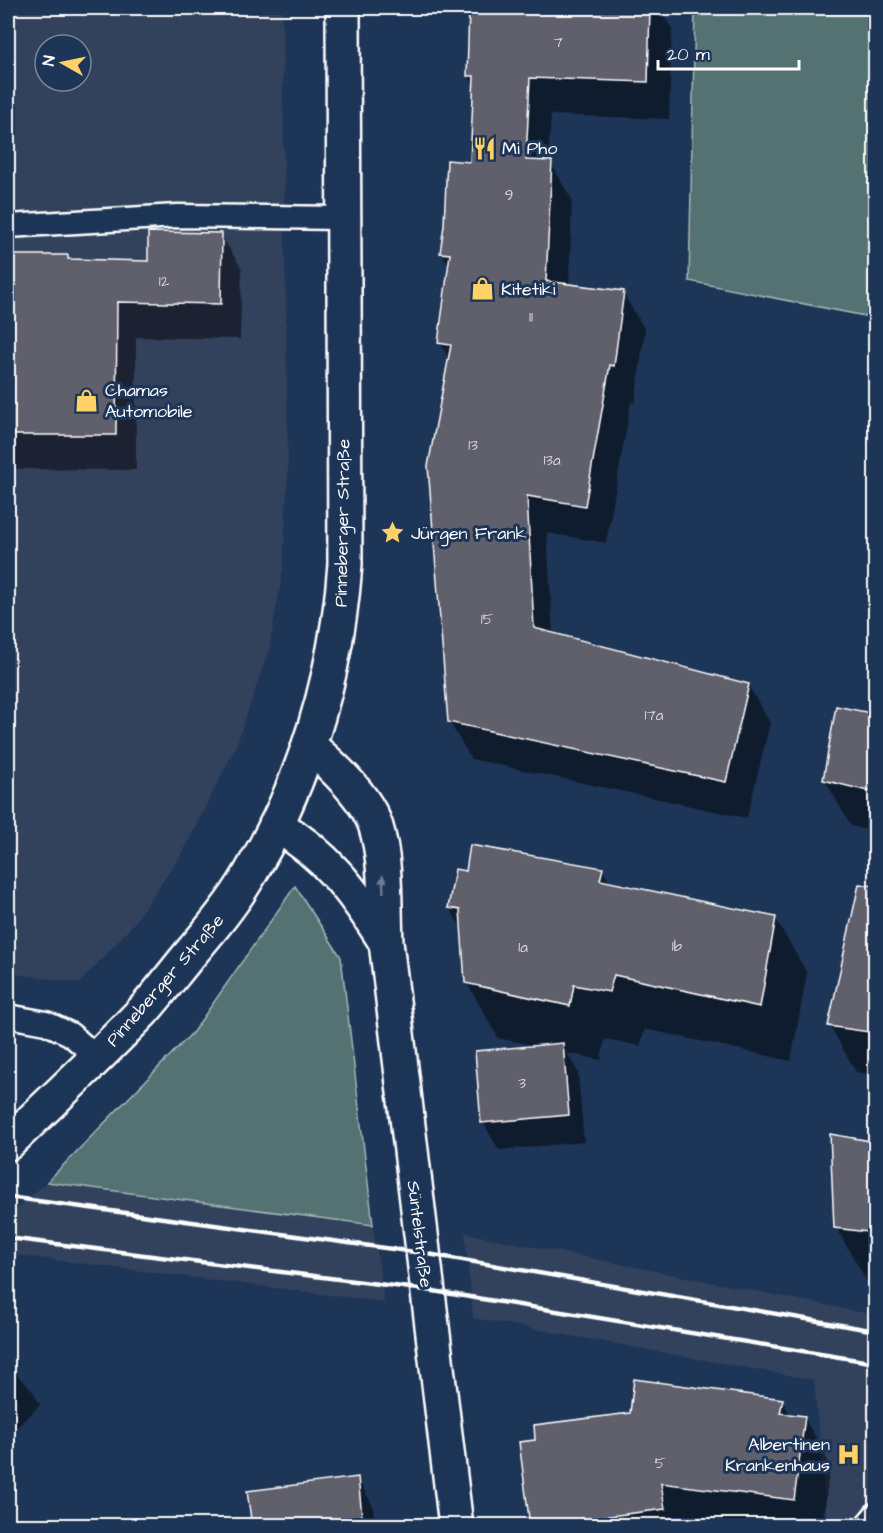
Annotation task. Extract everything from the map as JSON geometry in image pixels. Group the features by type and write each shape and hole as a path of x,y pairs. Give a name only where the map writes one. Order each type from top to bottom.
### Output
{"main road":[{"name":"Pinneberger Straße","path":"8,1143 146,1008 221,916 249,875 276,825 317,723 331,667 342,602 344,574 343,8"},
{"name":"Süntelstraße","path":"309,746 340,775 367,809 376,826 380,848 386,942 456,1526"},
{"name":"Süntelstraße","path":"276,825 314,851 344,880 386,942"}],"lane":[{"path":"8,226 177,216 343,218"},
{"path":"8,1016 46,1023 70,1034 97,1057"},
{"path":"866,1526 876,1514"}],"shaded area":[{"path":"8,8 282,8 288,472 283,570 269,649 236,746 183,852 131,927 80,983 8,973"},
{"path":"47,1182 373,1225 384,1302 8,1254 8,1216"},
{"path":"465,1233 875,1315 875,1525 757,1525 826,1516 814,1380 473,1318"}],"green space":[{"path":"695,8 875,8 875,318 689,281"},
{"path":"295,886 341,957 373,1225 47,1182 193,1032"}],"building":[{"path":"469,8 650,8 648,82 530,78 526,160 552,161 546,281 624,291 614,366 610,365 585,506 527,496 534,628 749,684 726,782 448,722 428,466 451,345 438,343 450,254 440,253 444,225 447,160 470,162 474,76 467,76"},
{"path":"148,232 222,233 221,304 117,302 116,435 8,435 8,255 68,255 68,259 148,261"},
{"path":"836,706 876,714 876,793 823,780"},
{"path":"470,845 603,868 600,880 776,917 760,1007 614,975 609,992 574,985 570,1006 465,983 460,910 448,908 455,869 466,871"},
{"path":"859,884 876,886 876,1033 828,1026"},
{"path":"563,1043 569,1115 481,1123 475,1051"},
{"path":"830,1134 876,1142 876,1233 834,1228"},
{"path":"634,1379 783,1399 780,1413 805,1416 794,1500 661,1483 665,1509 530,1526 519,1442 535,1440 534,1425 630,1413"},
{"path":"358,1477 363,1526 252,1526 247,1491"}],"railway":[{"path":"8,1197 422,1253 876,1331"},
{"path":"8,1238 427,1290 876,1363"}],"place":[{"name":"Mi Pho","path":"484,148"},
{"name":"Kitetiki","path":"483,289"},
{"name":"Chamas Automobile","path":"87,400"},
{"name":"Jürgen Frank","path":"393,533"},
{"name":"Albertinen Krankenhaus","path":"848,1454"}]}
